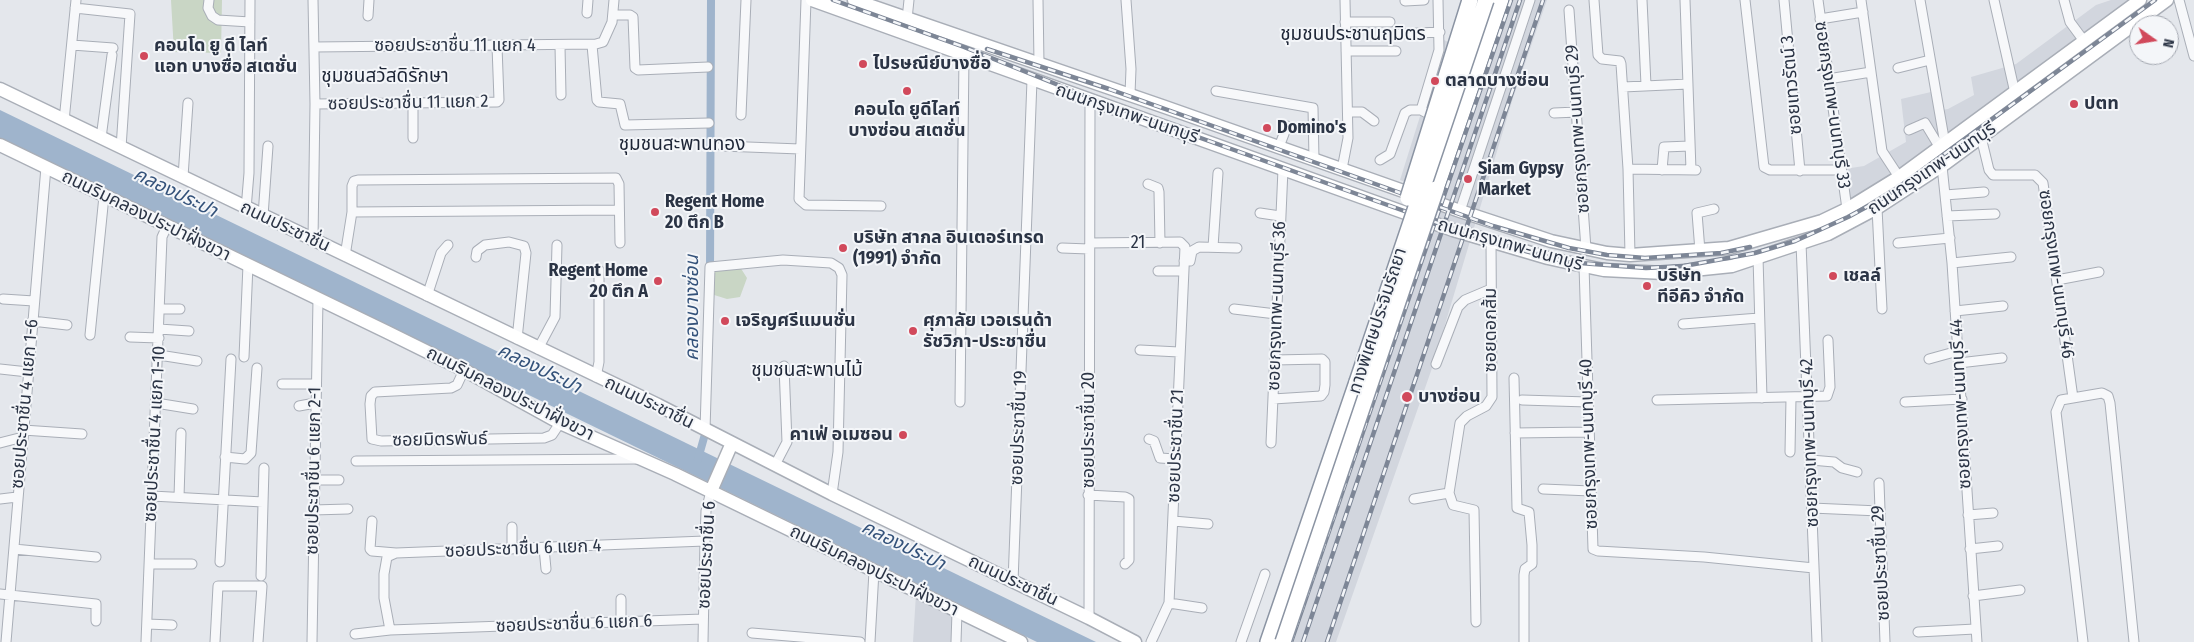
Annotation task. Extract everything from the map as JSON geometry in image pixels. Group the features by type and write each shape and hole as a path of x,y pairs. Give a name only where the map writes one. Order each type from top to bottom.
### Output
{"highway":[{"path":"1358,382 1374,301 1470,0"},
{"name":"ทางพิเศษประจิมรัถยา","path":"1268,642 1487,0"},
{"name":"ทางพิเศษประจิมรัถยา","path":"1283,642 1501,0"}],"main road":[{"name":"ถนนกรุงเทพ-นนทบุรี","path":"812,0 1410,215 1491,241 1604,270 1664,273 1732,266 1828,234 1877,208 1942,166 2167,0"},
{"name":"ถนนกรุงเทพ-นนทบุรี","path":"854,0 907,20 1130,94 1460,212 1551,241 1607,253 1630,255 1729,248 1822,221 1847,209 1904,174 1943,146 2134,2"},
{"path":"1263,642 1387,273 1446,124 1487,0"},
{"path":"964,55 968,39"},
{"path":"2084,41 2090,56"},
{"name":"ถนนประชาชื่น","path":"0,89 596,376 1135,642"},
{"path":"1227,149 1234,131"},
{"name":"ถนนริมคลองประปาฝั่งขวา","path":"0,145 464,370 560,423 712,489 957,612 1001,637 1021,642"},
{"path":"1904,174 1915,174 1917,183"},
{"path":"1701,251 1700,264 1704,269"},
{"name":"ซอยประชาชื่น 6","path":"712,489 732,443"}],"street":[{"path":"209,0 208,8 212,16 218,20 250,22"},
{"path":"246,209 249,172 250,0"},
{"path":"313,0 315,104 313,240"},
{"path":"368,16 369,0"},
{"path":"588,0 588,13"},
{"path":"614,0 612,22 603,42 594,44 597,100 599,102 620,104 626,125 709,123"},
{"path":"741,114 746,0"},
{"path":"806,0 798,199 802,204 881,206"},
{"path":"907,20 909,0"},
{"path":"1038,0 1040,63"},
{"path":"1126,0 1131,69 1130,94"},
{"path":"1342,169 1347,149 1348,112 1345,0"},
{"path":"1405,1 1424,0"},
{"path":"1421,110 1439,50 1438,0"},
{"path":"1460,212 1530,0"},
{"path":"1594,0 1598,55 1602,59 1620,62 1628,169 1630,255"},
{"path":"1642,0 1646,85"},
{"path":"1628,169 1694,170 1690,146 1685,0"},
{"path":"1745,0 1763,164 1766,169 1800,171 1840,170"},
{"name":"ซอยเทวรัตน์ 3","path":"1784,0 1800,171"},
{"name":"ซอยกรุงเทพ-นนทบุรี 33","path":"1818,0 1840,170 1847,209"},
{"path":"1861,0 1882,151 1904,174"},
{"path":"1920,0 1943,146"},
{"path":"1994,0 2015,92"},
{"path":"2064,0 2070,22 2084,41"},
{"path":"2180,0 2194,56"},
{"path":"64,120 76,4 130,14 121,148"},
{"name":"ซอยกรุงเทพ-นนทบุรี 29","path":"1569,10 1586,249"},
{"path":"1820,19 1863,12"},
{"path":"613,15 633,17 635,68 638,70 708,67"},
{"path":"1346,22 1390,22"},
{"path":"1400,34 1440,32"},
{"name":"ซอยประชาชื่น 11 แยก 4","path":"314,47 560,46 594,44"},
{"path":"72,45 113,51 101,138"},
{"name":"ซอยประชาชื่น 11 แยก 2","path":"315,104 497,102 499,100 497,46"},
{"path":"560,46 561,95"},
{"path":"1346,51 1396,51"},
{"path":"960,402 964,55"},
{"path":"1898,68 1930,60"},
{"path":"1828,78 1871,72"},
{"name":"ซอยประชาชื่น 19","path":"1013,582 1032,80"},
{"path":"1623,87 1688,84"},
{"path":"1216,90 1313,108 1314,160"},
{"name":"ซอยประชาชื่น 20","path":"1089,618 1090,100"},
{"path":"183,177 188,103"},
{"path":"413,103 413,138"},
{"path":"1380,160 1390,154 1405,113 1410,110 1421,110 1446,124"},
{"path":"1348,112 1362,112 1374,121"},
{"path":"1554,113 1577,112"},
{"path":"1910,130 1924,120 1943,146"},
{"path":"1279,147 1287,126"},
{"name":"ซอยกรุงเทพ-นนทบุรี 46","path":"1981,137 1989,170 1993,175 2035,175 2044,183 2073,398"},
{"path":"263,216 268,146"},
{"path":"722,146 800,149"},
{"path":"1662,170 1664,147 1690,146"},
{"name":"ซอยกรุงเทพ-นนทบุรี 44","path":"1942,166 1956,311 1976,642"},
{"name":"ซอยประชาชื่น 4 แยก 1-6","path":"6,642 46,167"},
{"name":"ซอยกรุงเทพ-นนทบุรี 36","path":"1271,443 1283,169"},
{"path":"1213,247 1218,173"},
{"path":"345,256 352,212 352,186 354,181 358,180 613,178 618,180 620,243"},
{"path":"1148,184 1158,188 1159,192 1160,243"},
{"path":"1945,195 1984,192"},
{"path":"90,335 104,196"},
{"path":"1877,208 1882,308"},
{"path":"1701,251 1697,213 1714,209"},
{"path":"352,212 619,210"},
{"path":"1260,213 1280,216"},
{"path":"1947,216 1995,214"},
{"name":"ซอยประชาชื่น 4 แยก 1-10","path":"146,642 159,355 162,237 167,226"},
{"path":"1898,243 1950,238"},
{"name":"ซอยดอกส้ม","path":"1449,493 1460,422 1486,406 1492,397 1491,241"},
{"path":"476,257 477,251 486,245 509,242 524,246 517,339"},
{"name":"21","path":"1062,248 1180,242 1185,247"},
{"name":"ซอยกรุงเทพ-นนทบุรี 42","path":"1801,243 1817,642"},
{"path":"427,296 441,253 448,245"},
{"path":"538,349 556,318 557,245"},
{"name":"ซอยประชาชื่น 21","path":"1151,642 1169,603 1179,352 1186,268 1185,247"},
{"path":"1158,271 1186,268 1193,249 1213,247 1237,248"},
{"path":"1758,257 1762,398"},
{"path":"1952,263 2011,257"},
{"path":"705,430 710,267 783,260 831,263 839,268 842,275 838,452 832,494"},
{"path":"244,357 248,265"},
{"name":"ซอยกรุงเทพ-นนทบุรี 40","path":"1584,266 1592,547 1595,550 1712,558 1814,568"},
{"path":"596,376 599,362 599,270"},
{"path":"2057,280 2099,272"},
{"path":"1852,277 1880,275"},
{"path":"1436,364 1458,307 1465,300 1491,290"},
{"path":"3,299 34,302"},
{"name":"ซอยประชาชื่น 6 แยก 2-1","path":"312,642 318,299"},
{"path":"1956,311 2002,306"},
{"path":"160,309 180,308"},
{"path":"1234,309 1276,314"},
{"path":"1683,324 1759,318"},
{"path":"32,321 67,326"},
{"path":"130,337 189,331"},
{"path":"1657,400 1824,397 1828,393 1828,340"},
{"path":"1140,350 1179,352"},
{"path":"1929,359 1958,351"},
{"path":"159,355 197,361"},
{"path":"1959,364 2002,358"},
{"path":"220,562 231,359"},
{"path":"1273,399 1321,396 1325,385 1325,362 1322,359 1274,360"},
{"path":"775,465 787,442 784,366"},
{"path":"226,457 245,459 251,453 257,368"},
{"path":"0,369 28,372"},
{"name":"ซอยมิตรพันธ์","path":"464,370 457,385 451,388 375,392 371,396 370,404 372,439 381,441 544,438 552,435 560,423"},
{"path":"1514,378 1517,508 1529,512 1532,545 1532,564 1525,569 1524,574 1524,642"},
{"path":"282,384 316,384"},
{"path":"2083,642 2056,412 2061,400 2102,393 2108,396 2110,403 2134,642"},
{"path":"1790,398 1790,452"},
{"path":"1905,402 1962,399"},
{"path":"1522,400 1588,402"},
{"path":"298,406 316,402"},
{"path":"156,403 193,409"},
{"path":"1515,433 1589,432"},
{"path":"179,497 181,433"},
{"path":"0,443 23,434 82,434"},
{"path":"1149,439 1154,441 1160,458 1175,459"},
{"path":"356,461 605,461 643,459"},
{"path":"1811,460 1834,462 1842,468 1857,472"},
{"path":"258,642 264,468"},
{"path":"314,480 339,480"},
{"name":"ซอยประชาชื่น 29","path":"1878,483 1885,642"},
{"name":"ซอยประชาชื่น 6","path":"703,642 704,541 706,511 712,489"},
{"path":"1543,489 1591,490"},
{"path":"1414,499 1449,493 1453,505 1474,510 1476,622"},
{"path":"152,496 263,502"},
{"path":"1088,496 1125,497 1128,499 1129,560 1125,564"},
{"path":"0,499 17,497"},
{"path":"1812,508 1879,511"},
{"path":"313,510 348,509"},
{"path":"1968,515 1993,514"},
{"name":"ซอยประชาชื่น 6 แยก 4","path":"372,521 370,549 372,551 396,553 704,541"},
{"path":"1173,521 1208,524"},
{"path":"512,527 512,549"},
{"path":"1970,549 1998,546"},
{"path":"14,548 96,557"},
{"path":"544,548 546,569"},
{"path":"390,630 384,598 384,574 387,558 396,553"},
{"path":"149,564 192,564"},
{"path":"870,642 874,571"},
{"path":"1240,642 1265,574"},
{"path":"216,642 218,586 261,581"},
{"path":"1974,596 2020,590"},
{"path":"0,594 96,604 96,621"},
{"path":"621,599 621,622"},
{"path":"1169,603 1202,608"},
{"path":"956,642 957,612"},
{"name":"ซอยประชาชื่น 6 แยก 6","path":"356,634 390,630 703,619"},
{"path":"147,624 172,624"},
{"path":"1918,632 1975,629"},
{"path":"752,633 860,642"}],"shaded area":[{"path":"1504,0 1547,0 1513,98 1431,371 1336,642 1287,642"},
{"path":"2111,0 2133,0 1885,183 1848,203 1844,169 1864,166 1906,142 1901,99 1931,92 1935,111 1948,109 1974,95 1971,77 2016,64 2096,5"},
{"name":"ตลาดบางซ่อน","path":"1444,40 1452,44 1408,183 1400,180"},
{"path":"916,594 962,618 960,642 913,642"}],"green space":[{"path":"171,0 222,0 221,53 174,52"},
{"path":"740,267 747,278 740,297 727,299 711,294 712,268"}],"water":[{"path":"0,110 1096,642 1037,642 0,138"}],"waterway":[{"name":"คลองบางซ่อน","path":"710,273 711,0"},
{"name":"คลองบางซ่อน","path":"698,459 707,427"}],"railway":[{"path":"833,0 964,47 1103,103 1488,241 1567,262 1646,268 1684,266 1755,253 1795,241 1848,217 1883,198 1917,174 2155,0"},
{"path":"1291,642 1511,0"},
{"path":"1303,642 1520,0"},
{"path":"1327,642 1543,0"},
{"path":"987,49 1109,89 1493,226 1569,248 1607,255 1645,258 1721,253 1750,247"}],"place":[{"name":"คอนโด ยู ดี ไลท์ แอท บางซื่อ สเตชั่น","path":"144,56"},
{"name":"ไปรษณีย์บางซื่อ","path":"863,64"},
{"name":"ตลาดบางซ่อน","path":"1435,81"},
{"name":"คอนโด ยูดีไลท์ บางซ่อน สเตชั่น","path":"907,91"},
{"name":"ปตท","path":"2074,104"},
{"name":"Domino's","path":"1267,128"},
{"name":"Siam Gypsy Market","path":"1468,179"},
{"name":"Regent Home 20 ตึก B","path":"655,212"},
{"name":"บริษัท สากล อินเตอร์เทรด (1991) จำกัด","path":"843,248"},
{"name":"เชลล์","path":"1833,276"},
{"name":"Regent Home 20 ตึก A","path":"658,281"},
{"name":"บริษัท ทีอีคิว จำกัด","path":"1647,286"},
{"name":"เจริญศรีแมนชั่น","path":"725,321"},
{"name":"ศุภาลัย เวอเรนด้า รัชวิภา-ประชาชื่น","path":"913,331"},
{"name":"บางซ่อน","path":"1407,397"},
{"name":"คาเฟ่ อเมซอน","path":"903,435"}],"district":[{"name":"ชุมชนประชานฤมิตร","path":"1353,35"},
{"name":"ชุมชนสวัสดิรักษา","path":"385,77"},
{"name":"ชุมชนสะพานทอง","path":"682,145"},
{"name":"ชุมชนสะพานไม้","path":"807,371"}],"water label":[{"name":"คลองประปา","path":"175,193"},
{"name":"คลองประปา","path":"539,369"},
{"name":"คลองประปา","path":"903,546"}]}
